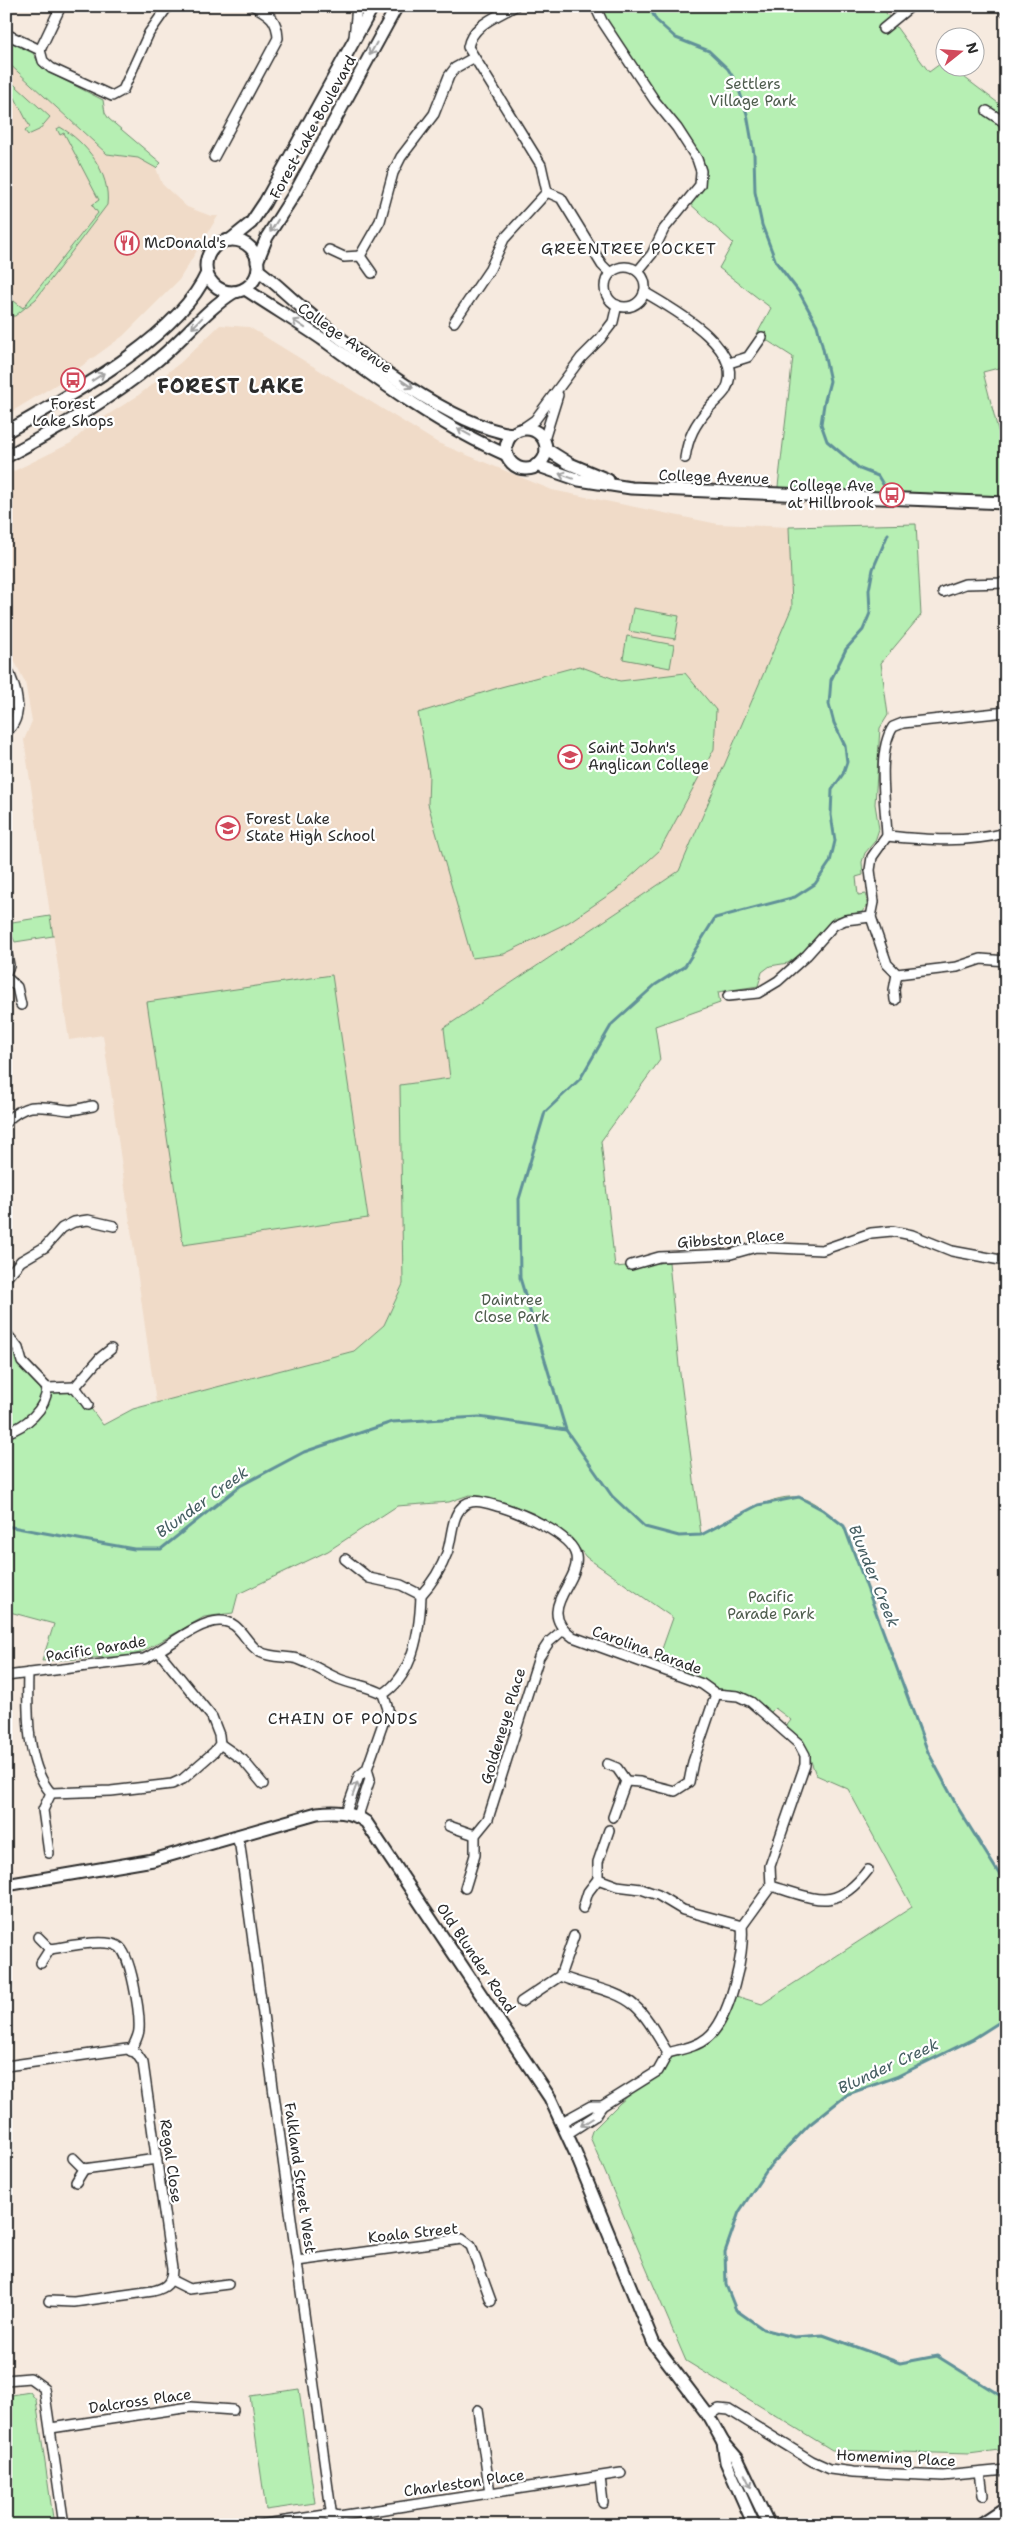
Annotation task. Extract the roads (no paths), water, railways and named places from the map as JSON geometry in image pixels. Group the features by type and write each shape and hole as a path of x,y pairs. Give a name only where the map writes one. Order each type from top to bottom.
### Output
{"main road":[{"name":"Forest Lake Boulevard","path":"230,240 252,224 373,6"},
{"name":"Forest Lake Boulevard","path":"258,266 268,237 295,192 396,6"},
{"path":"6,456 57,430 129,383 180,340 217,303 251,284 258,266 255,255 245,244 230,240 220,243 210,252 207,259 207,273 210,280 220,289 240,290"},
{"name":"College Avenue","path":"258,266 355,350 442,408 497,432 535,431 544,444 570,464 631,488"},
{"path":"6,432 78,390 143,344 195,294 207,273"},
{"name":"College Avenue","path":"240,290 324,340 368,373 447,423 507,455 514,465 521,468 536,465 579,480 631,488 1006,503"},
{"path":"507,455 507,443 517,432"},
{"path":"536,465 543,458 544,444"},
{"name":"Old Blunder Road","path":"6,1885 153,1860 332,1811 346,1812 358,1816 372,1830 531,2068 562,2122 654,2344 708,2415 723,2442 737,2458 769,2525"},
{"name":"Old Blunder Road","path":"723,2442 726,2462 754,2525"},
{"path":"982,2525 1006,2509"}],"street":[{"path":"61,6 40,50 43,61 51,68 107,95 118,94 123,90 149,33 168,6"},
{"path":"214,157 278,38 278,26 272,16 254,6"},
{"path":"354,41 356,6"},
{"path":"515,6 476,29 470,37 468,47 473,58 541,165 547,192"},
{"path":"595,6 602,21 655,102 677,128 697,159 701,171 700,185 664,230 652,254 638,271"},
{"path":"882,29 911,6"},
{"path":"1002,6 1006,12"},
{"path":"6,34 40,50"},
{"path":"360,256 380,221 393,173 400,157 434,114 448,76 455,68 473,58"},
{"path":"987,111 1005,124"},
{"path":"547,192 562,198 597,257 610,273"},
{"path":"454,322 490,268 504,239 547,192"},
{"path":"329,250 344,257 360,256"},
{"path":"360,256 372,273"},
{"path":"626,267 638,271 644,282 644,292 636,303 626,307 617,305 608,296 606,289 610,273 626,267"},
{"path":"644,292 706,334 719,345 729,363 729,379 724,392 708,408 688,438 685,458"},
{"path":"517,432 535,420 561,388 581,358 613,322 617,305"},
{"path":"729,363 748,357 762,337"},
{"path":"544,444 561,388"},
{"path":"943,592 965,584 1006,583"},
{"path":"6,667 13,681 18,701 14,724 6,732"},
{"path":"6,686 10,699 6,719"},
{"path":"897,974 887,964 871,917 874,902 870,870 872,857 887,836 884,801 886,742 893,727 903,723 1006,712"},
{"path":"887,836 954,840 985,838 1006,833"},
{"path":"728,996 758,993 778,981 807,955 834,926 845,920 871,917"},
{"path":"6,948 9,966 6,972"},
{"path":"897,974 957,966 981,959 1006,961"},
{"path":"895,1000 894,990 897,974"},
{"path":"6,978 17,987 21,1006"},
{"path":"6,1122 13,1115 28,1108 43,1105 72,1110 93,1106"},
{"path":"6,1278 21,1261 44,1247 62,1228 74,1222 88,1220 114,1226"},
{"name":"Gibbston Place","path":"631,1265 659,1258 731,1254 756,1248 822,1250 871,1233 892,1231 912,1235 952,1251 1006,1261"},
{"path":"6,1333 18,1348 22,1362 47,1388 47,1399 39,1412 6,1433"},
{"path":"47,1388 75,1387 100,1358 112,1349"},
{"path":"75,1387 88,1405"},
{"path":"358,1816 370,1779 368,1769 388,1709 383,1694 393,1688 403,1677 420,1620 421,1595 432,1583 446,1555 457,1514 462,1506 470,1501 481,1501 522,1513 540,1522 572,1546 576,1555 575,1565 562,1592 557,1610 563,1630"},
{"path":"345,1559 369,1578 401,1585 421,1595"},
{"name":"Pacific Parade","path":"6,1676 144,1659 159,1652 204,1624 219,1621 230,1623 240,1630 260,1652 296,1659 341,1680 372,1688 383,1694"},
{"name":"Carolina Parade","path":"563,1630 573,1637 702,1684 716,1694 738,1696 751,1702 799,1744 805,1755 805,1765 770,1866 772,1886"},
{"name":"Goldeneye Place","path":"475,1835 488,1819 539,1657 549,1642 563,1630"},
{"path":"51,1793 111,1791 172,1784 183,1779 214,1752 220,1744 219,1735 212,1717 159,1652"},
{"path":"28,1673 29,1726 38,1773 43,1784 51,1793"},
{"path":"626,1781 640,1782 675,1791 689,1782 693,1762 716,1694"},
{"path":"220,1744 243,1760 263,1784"},
{"path":"607,1764 617,1768 626,1781"},
{"path":"346,1812 360,1776 368,1769"},
{"path":"613,1817 626,1781"},
{"path":"49,1853 43,1810 51,1793"},
{"path":"449,1826 475,1835 475,1855 465,1888"},
{"path":"583,1908 588,1892 598,1879 598,1862 609,1830"},
{"name":"Falkland Street West","path":"236,1836 240,1846 333,2525"},
{"path":"567,2134 595,2116 602,2106 658,2071 668,2053 695,2046 718,2027 725,2016 744,1944 742,1926 772,1886 820,1899 831,1900 858,1882 868,1870"},
{"path":"598,1879 617,1886 641,1889 658,1895 683,1910 742,1926"},
{"path":"521,2002 560,1976 574,1936"},
{"path":"38,1937 50,1949"},
{"path":"6,2066 122,2050 131,2051 139,2030 130,1964 123,1950 118,1945 103,1943 50,1949"},
{"path":"41,1963 50,1949"},
{"path":"560,1976 621,1997 634,2005 668,2053"},
{"name":"Regal Close","path":"131,2051 142,2063 172,2269 171,2280"},
{"path":"562,2122 591,2106 602,2106"},
{"path":"73,2158 84,2169"},
{"path":"84,2169 157,2159"},
{"path":"76,2182 84,2169"},
{"name":"Koala Street","path":"297,2261 462,2239 471,2246 491,2301"},
{"path":"49,2300 74,2302 153,2291 164,2288 171,2280 189,2288 228,2284"},
{"path":"6,2380 30,2378 37,2381 44,2388 47,2398 64,2525"},
{"name":"Dalcross Place","path":"51,2428 190,2408 233,2410"},
{"name":"Homeming Place","path":"708,2415 719,2409 728,2410 812,2461 830,2469 853,2472 943,2476 980,2474 1006,2470"},
{"path":"478,2410 490,2493"},
{"name":"Charleston Place","path":"259,2525 332,2514 339,2516 621,2474"},
{"path":"980,2474 983,2495"},
{"path":"600,2477 603,2503"}],"waterway":[{"path":"649,6 656,20 676,38 709,51 728,69 737,84 747,114 754,154 755,192 762,225 776,262 799,292 817,325 830,381 821,424 827,441 860,469 878,476 887,491"},
{"path":"566,1430 520,1278 519,1199 545,1112 580,1079 612,1024 655,985 685,966 715,918 795,897 815,884 830,862 835,841 831,815 832,790 843,774 847,762 845,746 834,723 829,704 831,680 846,649 863,630 870,613 869,590 873,569 888,534"},
{"name":"Blunder Creek","path":"6,1526 134,1549 161,1549 240,1486 304,1452 392,1422 479,1417 566,1430 612,1496 645,1527 679,1536 701,1535 758,1505 799,1497 823,1510 844,1526 928,1752 958,1808 1006,1885"},
{"name":"Blunder Creek","path":"1006,2018 973,2039 896,2077 848,2094 809,2125 769,2167 739,2212 725,2252 726,2285 736,2310 763,2329 794,2337 823,2335 900,2363 937,2356 1006,2399"}],"place":[{"name":"McDonald's","path":"127,243"},
{"name":"Forest Lake Shops","path":"73,380"},
{"name":"College Ave at Hillbrook","path":"892,495"},
{"name":"Saint John's Anglican College","path":"570,757"},
{"name":"Forest Lake State High School","path":"228,828"}],"district":[{"name":"GREENTREE POCKET","path":"629,248"},
{"name":"FOREST LAKE","path":"231,386"},
{"name":"CHAIN OF PONDS","path":"343,1718"}],"park label":[{"name":"Settlers Village Park","path":"753,92"},
{"name":"Daintree Close Park","path":"512,1308"},
{"name":"Pacific Parade Park","path":"771,1606"}]}
